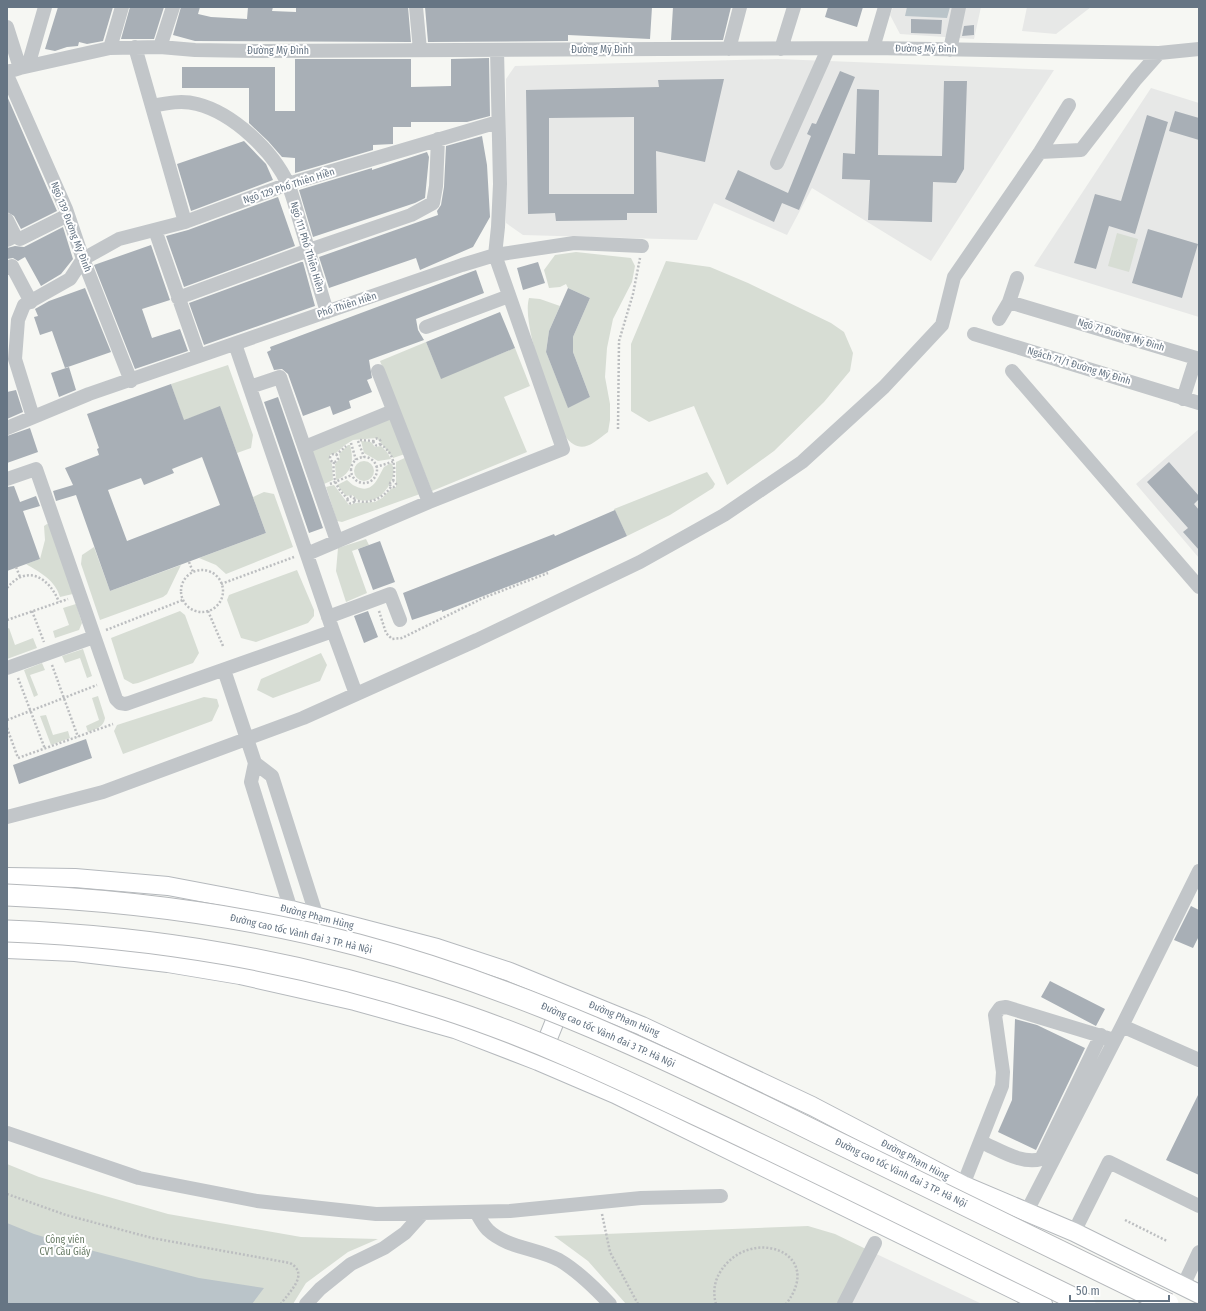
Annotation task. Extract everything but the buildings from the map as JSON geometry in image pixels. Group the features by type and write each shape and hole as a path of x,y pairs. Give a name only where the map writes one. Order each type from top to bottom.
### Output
{"highway":[{"name":"Đường cao tốc Vành đai 3 TP. Hà Nội","path":"7,895 80,898 156,906 256,922 358,945 451,973 537,1004 618,1038 775,1112 1168,1304"},
{"path":"7,931 76,934 165,943 257,959 349,980 440,1007 523,1037 603,1071 759,1144 1085,1304"}],"main road":[{"name":"Đường Phạm Hùng","path":"7,877 75,878 168,886 291,910 454,953 510,972 642,1026 812,1106 963,1185 1026,1213 1074,1232 1191,1290"},
{"path":"7,949 75,952 168,963 240,975 355,1001 455,1029 538,1061 615,1094 1043,1304"},
{"path":"538,1061 566,995"}],"street":[{"path":"16,70 45,7"},
{"path":"110,48 122,7"},
{"path":"160,47 172,7"},
{"path":"416,7 420,50"},
{"path":"729,49 740,7"},
{"path":"781,49 794,7"},
{"path":"872,48 885,7"},
{"path":"950,50 959,7"},
{"name":"Ngõ 139 Đường Mỹ Đình","path":"7,27 16,70 83,259 131,381"},
{"path":"135,47 185,222"},
{"name":"Đường Mỹ Đình","path":"16,70 110,48 135,47 217,50 872,48 1159,53 1199,49"},
{"path":"777,163 828,49"},
{"path":"301,556 429,502 563,449 495,255 500,184 498,50"},
{"path":"1040,152 1081,150 1136,79 1159,53"},
{"name":"Ngõ 111 Phố Thiên Hiền","path":"152,106 175,102 197,103 217,112 237,124 260,144 276,163 288,184 327,312"},
{"path":"7,817 103,792 303,718 477,640 640,562 724,515 802,462 884,387 942,325 954,277 1040,152 1069,105"},
{"name":"Ngõ 129 Phố Thiên Hiền","path":"83,259 119,239 185,222 288,184 498,122"},
{"path":"178,298 309,250 411,215 433,203 436,186 438,139"},
{"path":"7,220 11,238 20,239 68,216"},
{"path":"155,230 199,356"},
{"name":"Phố Thiên Hiền","path":"7,428 89,394 131,381 199,356 495,255 574,243 642,246"},
{"path":"33,418 15,359 18,320 24,305 70,279 83,259"},
{"path":"7,268 12,266 31,302"},
{"path":"999,319 1009,302 1017,278"},
{"path":"426,327 509,296"},
{"name":"Ngõ 71 Đường Mỹ Đình","path":"1009,302 1196,358 1183,398"},
{"name":"Ngách 71/1 Đường Mỹ Đình","path":"974,334 1183,398"},
{"path":"235,344 250,387 301,556 328,617 356,694"},
{"path":"378,371 429,502"},
{"path":"1012,371 1199,587"},
{"path":"250,387 280,377 337,541"},
{"path":"1183,398 1199,403"},
{"path":"304,447 393,411"},
{"path":"7,479 36,469 116,699 120,703 126,704 333,631"},
{"path":"328,617 390,594 400,620"},
{"path":"11,670 94,637"},
{"path":"224,670 255,763 251,782 291,910"},
{"path":"255,763 272,776 317,917"},
{"path":"1026,1213 1122,1026 1199,871"},
{"path":"963,1185 981,1142 1003,1080 995,1015 1000,1008 1006,1007 1114,1040"},
{"path":"1122,1026 1199,1060"},
{"path":"981,1142 1023,1160 1032,1162 1040,1159 1101,1035"},
{"path":"7,1133 139,1178 250,1200 376,1214 510,1211 641,1198 721,1196"},
{"path":"1074,1232 1109,1162 1199,1206"},
{"path":"476,1212 488,1229 510,1243 558,1260 580,1275 610,1304"},
{"path":"306,1304 320,1289 351,1264 384,1248 405,1233 423,1213"},
{"path":"844,1304 875,1243"},
{"path":"1191,1290 1199,1252"}],"path":[{"path":"618,430 619,341 633,294 642,246"},
{"path":"334,462 331,460 331,456 336,455 351,443 358,441 373,441 378,439 380,444 389,452 394,461 395,486 391,487 374,500 364,502 354,500 352,497 348,499"},
{"path":"358,441 364,457"},
{"path":"373,441 374,445 380,444"},
{"path":"351,443 356,460"},
{"path":"336,455 338,459 334,462 333,472 335,482 340,492 348,499 350,504 354,500"},
{"path":"376,467 411,455"},
{"path":"364,457 372,460 376,467 376,476 370,482 361,483 352,475 351,466 356,460 364,457"},
{"path":"319,488 352,475"},
{"path":"222,584 301,556"},
{"path":"190,562 193,572"},
{"path":"16,567 20,577"},
{"path":"208,570 214,574 222,584 223,593 221,600 217,606 208,611 198,612 192,610 183,600 181,587 184,580 193,572 208,570"},
{"path":"374,599 386,633 392,639 402,638 483,598 548,573"},
{"path":"7,588 12,582 20,577 39,577 47,581 54,588 59,602"},
{"path":"7,620 70,598"},
{"path":"106,630 183,600"},
{"path":"32,611 46,648"},
{"path":"208,611 223,646"},
{"path":"50,660 78,737"},
{"path":"11,670 30,711 44,749"},
{"path":"7,720 97,685"},
{"path":"7,728 18,758 113,724"},
{"path":"7,1194 66,1215 152,1238 290,1262 294,1265 298,1272 298,1280 295,1287 281,1304"},
{"path":"600,1202 610,1252 638,1304"},
{"path":"1125,1220 1167,1240"},
{"path":"716,1304 714,1289 716,1280 728,1262 746,1250 770,1247 789,1255 796,1265 796,1284 786,1304"}],"shaded area":[{"path":"893,7 981,7 974,39 900,34 890,15"},
{"path":"907,7 950,7 947,18 905,16"},
{"path":"1027,7 1091,7 1056,34 1022,31"},
{"path":"778,59 1054,70 931,261 812,188 787,235 714,203 697,240 523,235 506,223 506,79 515,66"},
{"path":"1151,88 1199,103 1199,317 1034,266"},
{"path":"1199,429 1199,558 1136,484"},
{"path":"7,1223 34,1234 78,1247 199,1278 264,1288 252,1304 7,1304"},
{"path":"868,1250 982,1304 842,1304"}],"green space":[{"path":"1117,233 1138,239 1129,272 1108,266"},
{"path":"576,252 631,258 635,266 632,282 613,319 607,348 605,377 610,404 608,432 591,444 580,447 575,445 564,435 539,366 528,311 529,298 540,299 560,306 549,331 546,352 568,407 590,397 573,352 573,337 590,298 568,288 566,284 560,287 549,288 544,270 555,255"},
{"path":"666,261 710,267 748,283 831,323 844,332 853,353 850,371 824,402 774,451 727,485 694,406 649,422 631,411 631,344"},
{"path":"426,342 441,378 515,348 530,386 504,397 527,452 432,491 380,361"},
{"path":"228,365 253,435 251,448 237,453 220,407 187,419 188,433 171,384"},
{"path":"390,414 408,453 393,458 377,438 353,440 336,453 330,455 329,459 332,464 333,480 324,484 311,449"},
{"path":"361,441 371,442 375,447 381,446 391,459 378,461 364,453"},
{"path":"348,445 350,445 352,456 351,466 346,474 336,480 335,464 340,458 339,454"},
{"path":"409,456 420,494 342,522 337,521 326,487 334,485 349,505 375,502 382,498 391,489 396,487 396,462"},
{"path":"364,461 371,464 374,471 371,478 364,481 357,478 354,471 357,464"},
{"path":"391,463 394,472 391,482 385,492 375,499 358,500 352,495 346,496 337,485 347,480 354,486 366,489 374,484 384,467"},
{"path":"707,472 715,484 713,488 670,515 627,536 614,509"},
{"path":"264,492 274,494 293,547 226,574 216,565 199,558 266,533 253,497"},
{"path":"47,524 54,525 77,593 60,597 51,581 26,564 40,559 45,540 44,526"},
{"path":"366,539 369,545 352,551 367,593 346,602 336,571 338,548"},
{"path":"94,547 110,591 181,565 167,594 163,597 100,620 81,564 82,555"},
{"path":"297,570 314,610 314,616 308,623 256,642 241,638 227,600 229,595"},
{"path":"76,604 82,623 79,630 55,638 53,631 69,625 63,608"},
{"path":"180,611 185,615 199,653 193,663 138,683 133,684 124,679 111,638"},
{"path":"9,628 15,645 33,638 37,648 7,659 7,629"},
{"path":"83,649 92,676 87,678 80,658 65,663 62,656"},
{"path":"321,653 327,665 320,681 273,698 257,690 261,679"},
{"path":"42,663 45,670 30,675 38,695 34,697 24,670"},
{"path":"98,696 105,718 103,724 88,732 86,726 99,720 92,698"},
{"path":"204,697 217,699 219,706 212,721 123,754 114,731 117,725"},
{"path":"46,715 53,735 68,731 70,738 51,745 40,716"},
{"name":"Công viên CV1 Cầu Giấy","path":"7,1164 39,1177 168,1214 301,1237 378,1239 348,1252 306,1283 293,1304 7,1304"},
{"path":"808,1226 835,1234 868,1250 842,1304 626,1304 588,1261 554,1236"}]}
